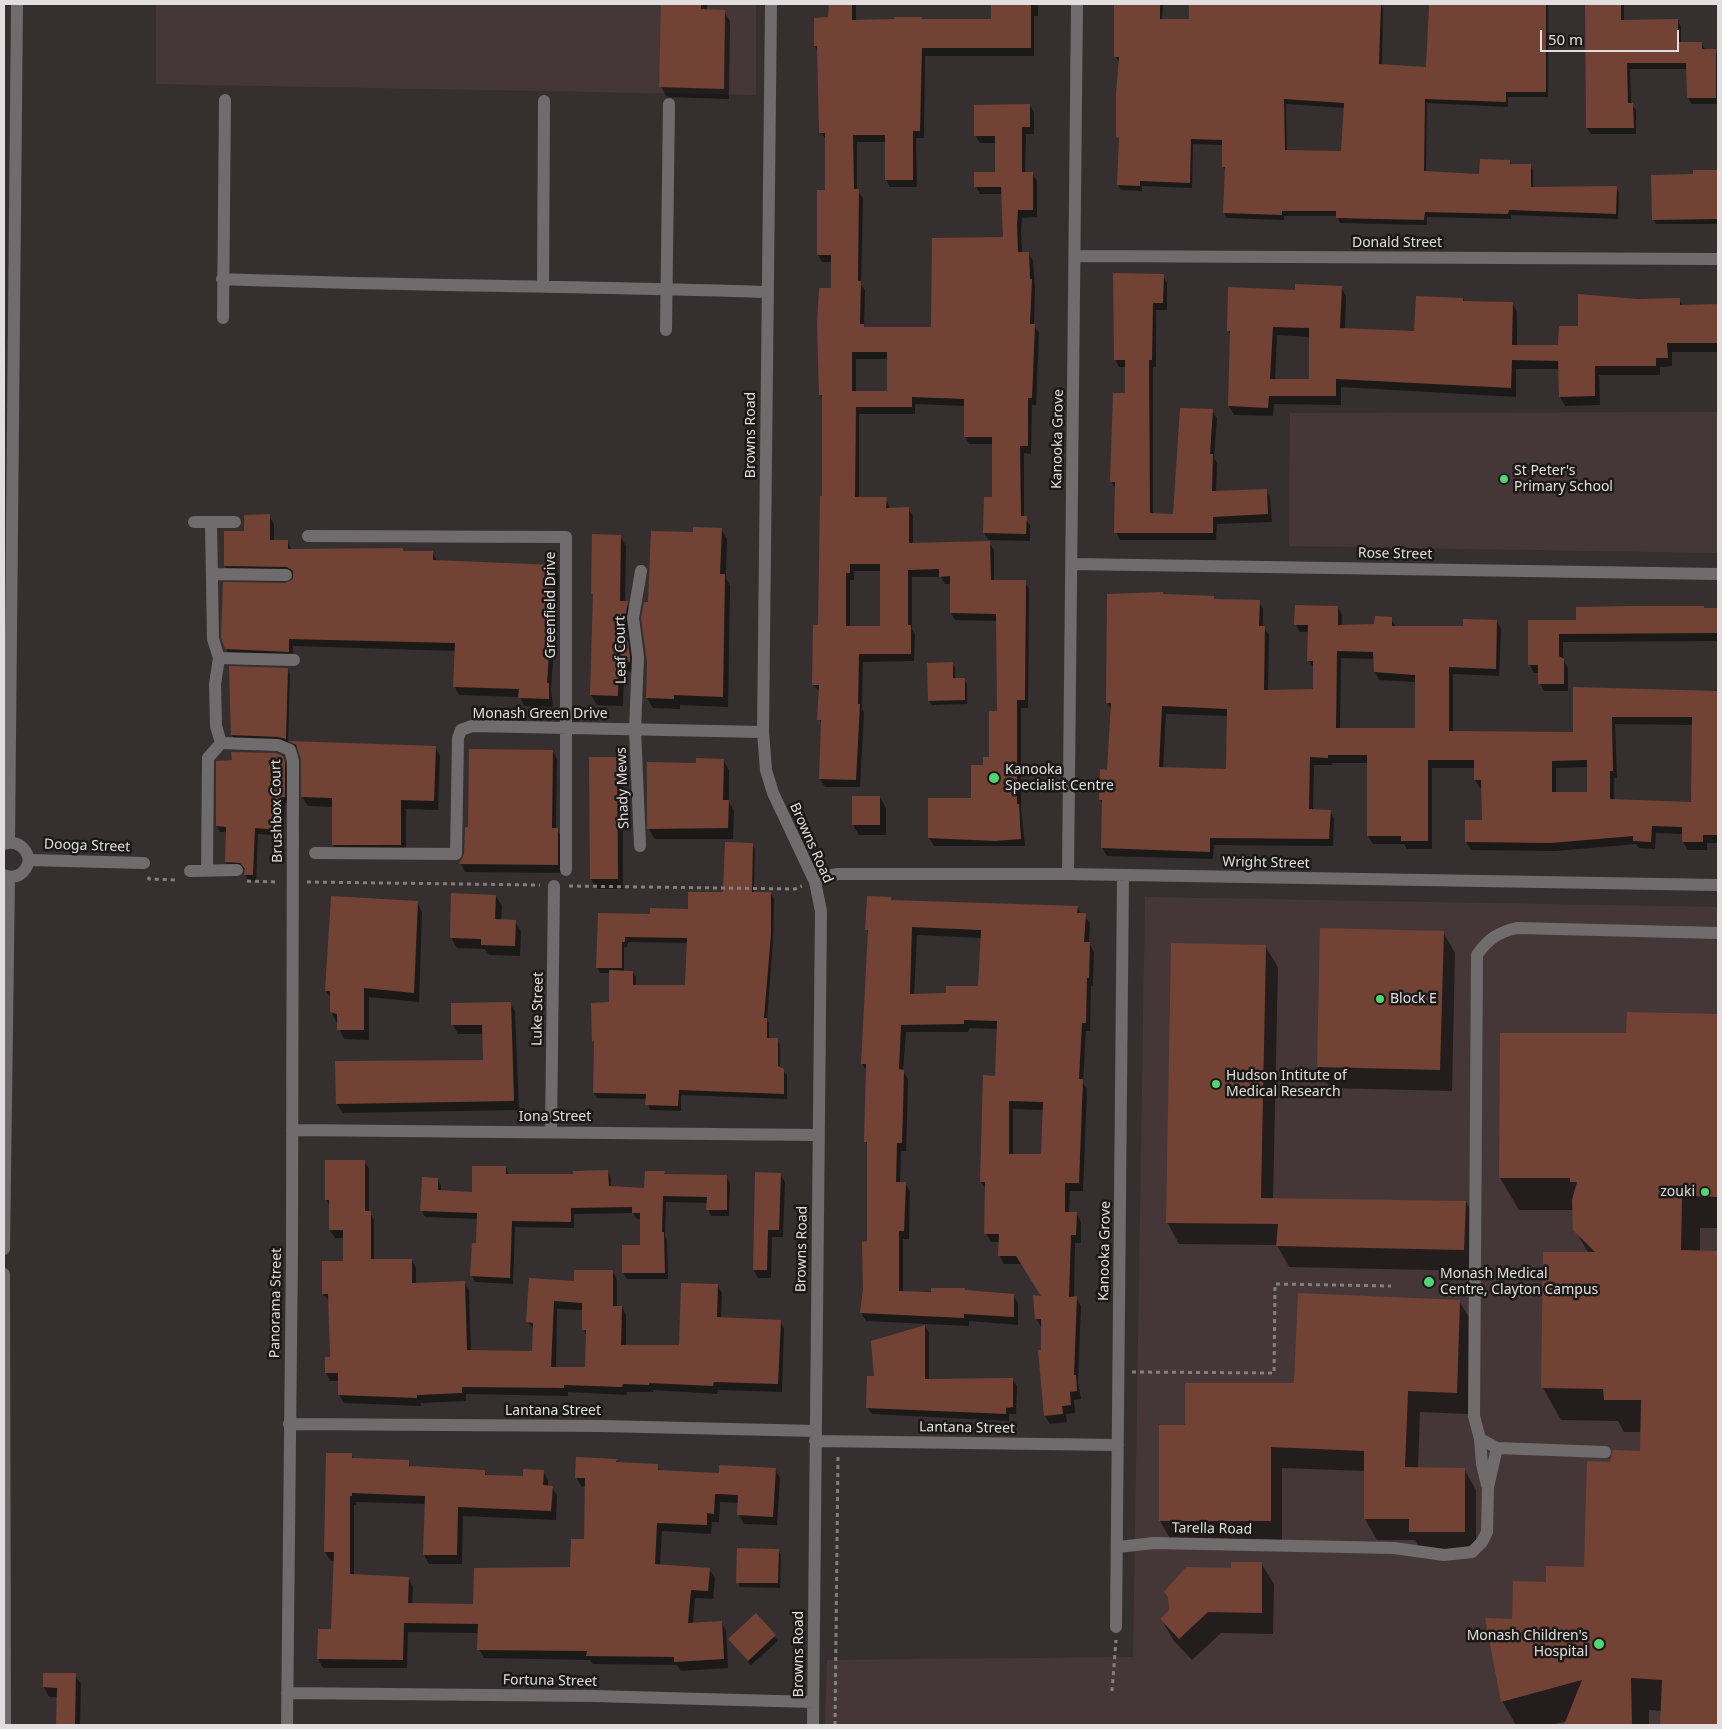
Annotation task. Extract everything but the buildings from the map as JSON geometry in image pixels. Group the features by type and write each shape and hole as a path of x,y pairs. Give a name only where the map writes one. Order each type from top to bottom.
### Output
{"street":[{"path":"4,1249 6,876 23,873 29,860 23,847 6,843 17,4"},
{"name":"Browns Road","path":"771,4 764,732 766,770 772,793 815,882 821,912 813,1725"},
{"name":"Kanooka Grove","path":"1068,874 1077,4"},
{"path":"223,318 225,100"},
{"path":"543,286 544,101"},
{"path":"666,330 669,104"},
{"name":"Donald Street","path":"1075,256 1718,260"},
{"path":"222,279 348,284 543,286 767,292"},
{"path":"194,522 234,522"},
{"path":"207,870 208,758 221,743 216,726 215,684 220,658 213,639 211,523"},
{"name":"Greenfield Drive","path":"308,536 566,537 566,870"},
{"name":"Rose Street","path":"1072,564 1718,574"},
{"name":"Leaf Court","path":"635,729 638,657 633,618 641,571"},
{"path":"212,574 286,575"},
{"path":"220,658 294,660"},
{"name":"Monash Green Drive","path":"315,853 456,854 458,738 461,730 472,726 764,732"},
{"name":"Shady Mews","path":"635,729 640,846"},
{"name":"Brushbox Court","path":"221,743 278,745 290,750 293,761 292,882"},
{"name":"Dooga Street","path":"29,860 144,863"},
{"path":"188,875 207,870 237,870"},
{"name":"Wright Street","path":"815,882 826,876 838,874 1068,874 1718,885"},
{"name":"Kanooka Grove","path":"1116,1627 1120,1372 1123,876"},
{"name":"Panorama Street","path":"287,1725 292,882"},
{"name":"Luke Street","path":"551,1132 554,886"},
{"path":"1488,1487 1474,1416 1476,955 1498,933 1517,928 1718,932"},
{"name":"Iona Street","path":"292,1130 818,1135"},
{"path":"4,1274 5,1725"},
{"name":"Lantana Street","path":"290,1424 601,1426 816,1436 838,1441 1118,1444"},
{"path":"1480,1439 1497,1448 1605,1452"},
{"path":"1488,1487 1497,1448"},
{"name":"Tarella Road","path":"1118,1548 1154,1543 1306,1545 1394,1548 1457,1555 1472,1552 1482,1542 1487,1532 1488,1487"},
{"name":"Fortuna Street","path":"287,1693 593,1696 813,1702"}],"path":[{"path":"144,863 149,879 188,875"},
{"path":"245,881 795,889 815,882"},
{"path":"1120,1372 1274,1373 1275,1284 1391,1286"},
{"path":"835,1725 838,1441"},
{"path":"1112,1691 1116,1627"}],"shaded area":[{"path":"156,4 756,4 756,95 156,84"},
{"name":"St Peter's Primary School","path":"1718,412 1718,553 1289,546 1290,413"},
{"name":"Monash Medical Centre, Clayton Campus","path":"1145,897 1718,907 1718,1725 825,1725 827,1660 1133,1657"}],"place":[{"name":"St Peter's Primary School","path":"1504,479"},
{"name":"Kanooka Specialist Centre","path":"994,778"},
{"name":"Block E","path":"1380,999"},
{"name":"Hudson Intitute of Medical Research","path":"1216,1084"},
{"name":"zouki","path":"1705,1192"},
{"name":"Monash Medical Centre, Clayton Campus","path":"1429,1282"},
{"name":"Monash Children's Hospital","path":"1599,1644"}]}
